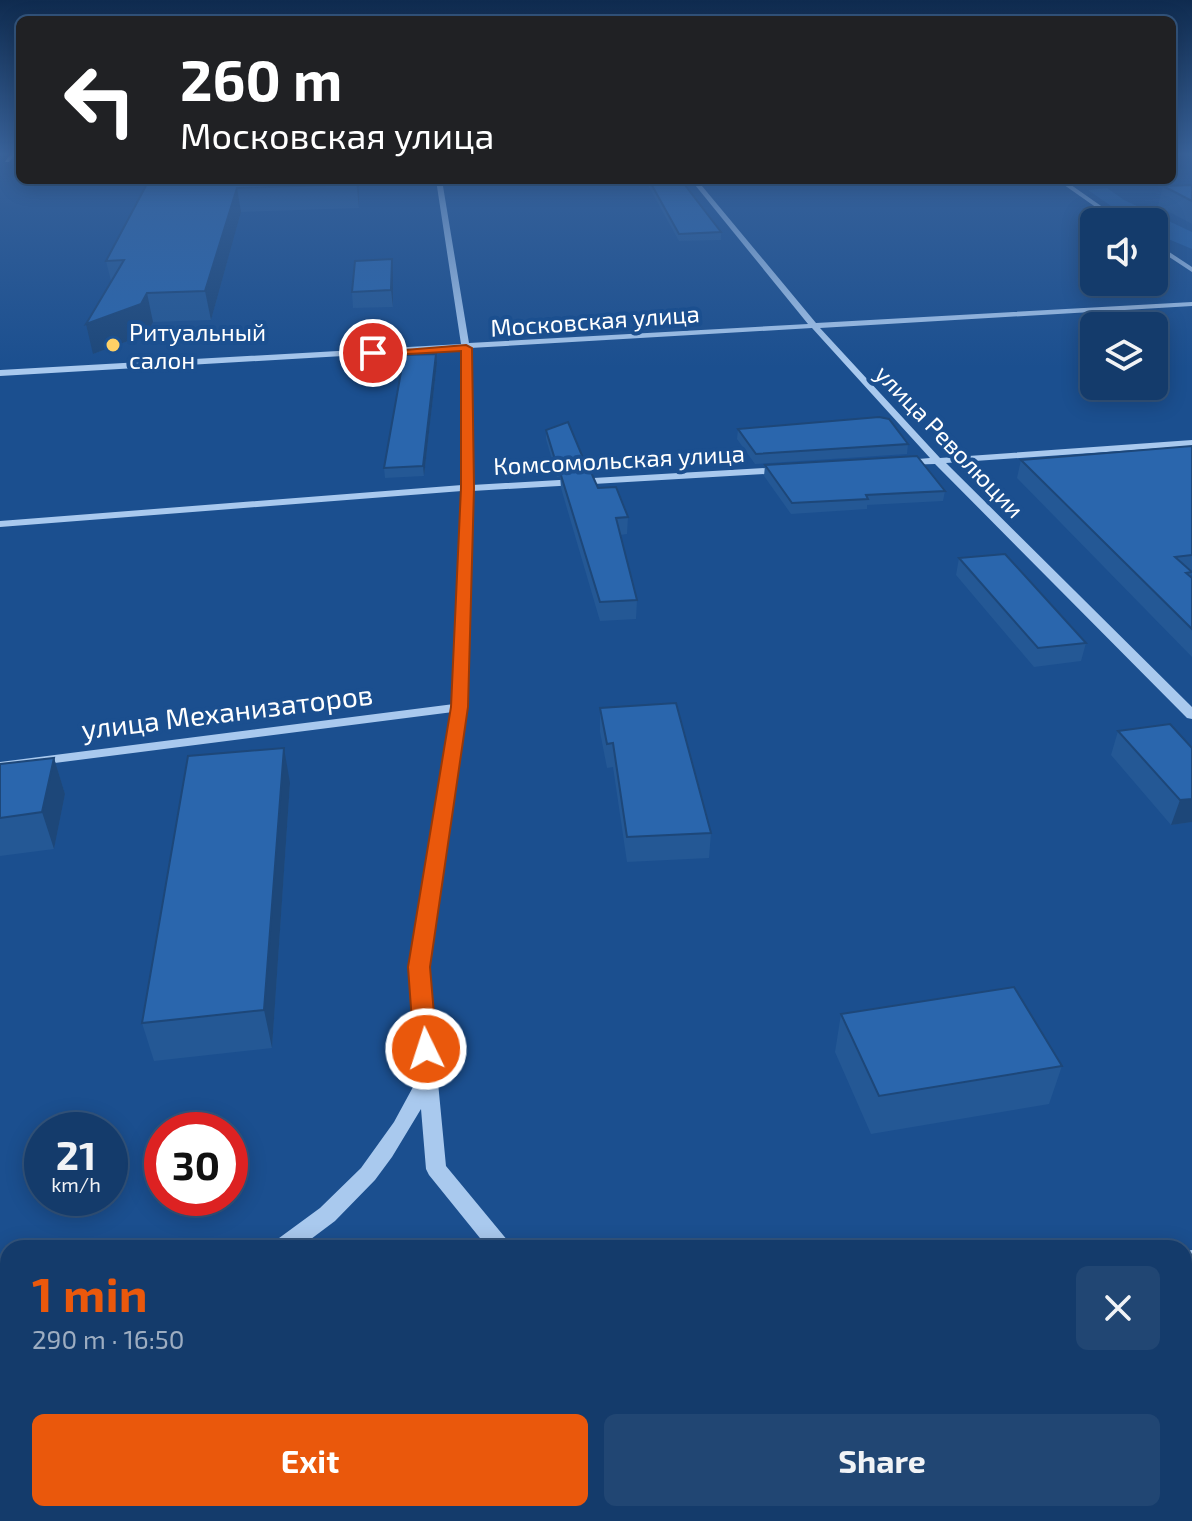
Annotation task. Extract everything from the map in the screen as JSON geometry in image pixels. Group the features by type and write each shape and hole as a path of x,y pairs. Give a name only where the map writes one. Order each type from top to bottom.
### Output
{"street":[{"path":"446,225 466,348 467,488 460,707 419,967 436,1169 494,1240"},
{"name":"улица Революции","path":"731,225 814,326 938,461 1192,715"},
{"path":"1168,254 1192,270"},
{"name":"Московская улица","path":"0,373 1192,304"},
{"path":"891,464 1192,443"},
{"name":"Комсомольская улица","path":"0,524 467,488 797,469"},
{"name":"улица Механизаторов","path":"0,766 460,707"},
{"path":"292,1240 347,1197 408,1122 428,1076"}],"shaded area":[{"path":"1168,225 1177,225 1192,232 1192,249 1168,239"}],"building":[{"path":"125,225 226,225 205,291 147,293 141,304 86,324 124,260 106,261"},
{"path":"674,225 716,225 721,232 679,234"},
{"path":"392,259 391,290 352,292 355,261"},
{"path":"436,354 423,466 384,468 404,355"},
{"path":"879,417 889,419 908,444 756,454 738,429"},
{"path":"568,422 586,465 557,466 546,430"},
{"path":"1192,446 1192,555 1175,557 1192,572 1186,573 1192,578 1192,629 1021,460"},
{"path":"917,456 945,491 792,503 765,465"},
{"path":"590,470 598,488 616,487 628,517 616,518 637,600 600,602 560,472"},
{"path":"1005,554 1086,643 1038,648 959,558"},
{"path":"676,703 711,833 627,837 613,743 607,744 600,708"},
{"path":"1170,724 1192,748 1192,799 1180,800 1118,731"},
{"path":"284,748 264,1010 142,1023 188,756"},
{"path":"54,758 42,812 0,818 0,764"},
{"path":"1014,987 1062,1066 879,1096 841,1014"}],"place":[{"name":"Ритуальный салон","path":"113,345"}],"route":[{"path":"373,353 466,348 467,488 460,707 419,967 426,1049"}]}
